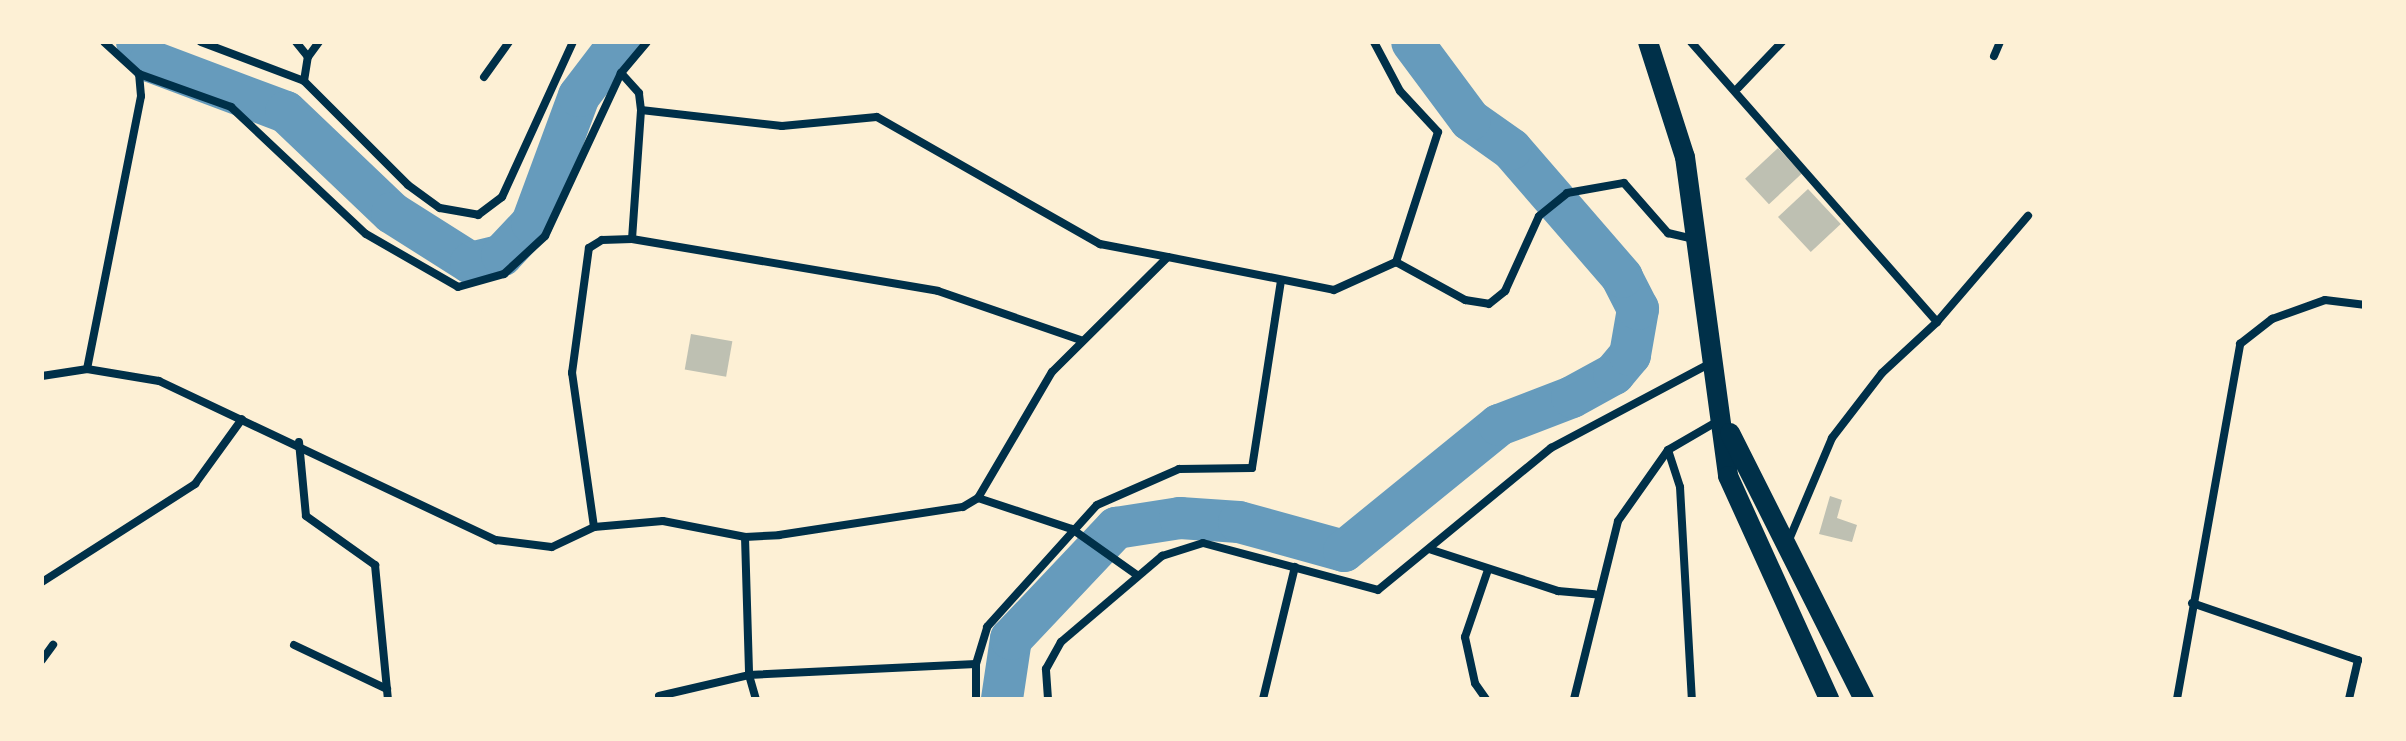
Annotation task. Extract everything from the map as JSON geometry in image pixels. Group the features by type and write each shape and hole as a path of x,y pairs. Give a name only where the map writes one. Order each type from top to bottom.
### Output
{"highway":[{"path":"1648,42 1685,157 1699,240 1728,476 1741,516 1829,699"},
{"path":"1723,419 1864,699"}],"street":[{"path":"104,42 139,74 231,107 366,234 458,287 504,274 545,236 621,73 647,42"},
{"path":"201,42 304,81 408,185 440,208 478,215 502,197 573,42"},
{"path":"296,42 308,57"},
{"path":"304,81 308,57 319,42"},
{"path":"484,77 509,42"},
{"path":"641,110 782,126 877,117 1100,244 1334,290 1396,262 1438,132 1400,91 1374,42"},
{"path":"1691,42 1738,88 1937,322"},
{"path":"1738,88 1782,42"},
{"path":"1994,56 2000,42"},
{"path":"621,73 639,93 641,110 632,239"},
{"path":"87,369 136,133 139,74"},
{"path":"1396,262 1465,300 1489,304 1505,291 1539,216 1567,193 1624,183 1668,233 1699,240"},
{"path":"1787,545 1832,438 1882,373 1937,322 2028,216"},
{"path":"594,527 572,373 589,248 632,239 938,291 1083,341"},
{"path":"42,376 87,369 159,381 299,442 496,540 552,547 594,527 663,521 745,537 963,507 978,498 1052,372 1168,257"},
{"path":"976,699 976,664 987,627 1072,529 1097,505 1179,469 1252,468 1281,281"},
{"path":"2177,699 2240,344 2272,319 2325,300 2364,305"},
{"path":"1048,699 1050,656 1137,575 1162,556 1203,543 1378,590 1432,550 1551,448 1715,361"},
{"path":"42,582 195,484 242,419"},
{"path":"1574,699 1595,594 1618,521 1668,450 1723,419"},
{"path":"299,442 306,516 375,565 388,699"},
{"path":"1668,450 1680,487 1692,699"},
{"path":"978,498 1072,529 1137,575"},
{"path":"745,537 749,675 756,699"},
{"path":"1432,550 1488,570 1595,594"},
{"path":"1263,699 1295,567"},
{"path":"1486,699 1475,683 1465,637 1488,570"},
{"path":"2192,603 2358,660 2349,699"},
{"path":"42,660 53,645"},
{"path":"294,645 387,689"},
{"path":"659,696 749,675 976,664"}],"building":[{"path":"1778,148 1802,174 1769,204 1745,179"},
{"path":"1808,189 1841,224 1811,252 1778,217"},
{"path":"691,334 732,341 726,377 685,369"},
{"path":"1830,496 1842,500 1837,518 1857,525 1852,542 1819,534"}],"waterway":[{"path":"137,42 150,61 286,112 392,213 471,263 502,255 532,223 579,96 620,42"},
{"path":"1002,699 1011,639 1116,528 1180,518 1239,522 1344,551 1499,425 1572,397 1614,374 1630,355 1638,309 1622,277 1511,149 1470,120 1412,42"}]}
